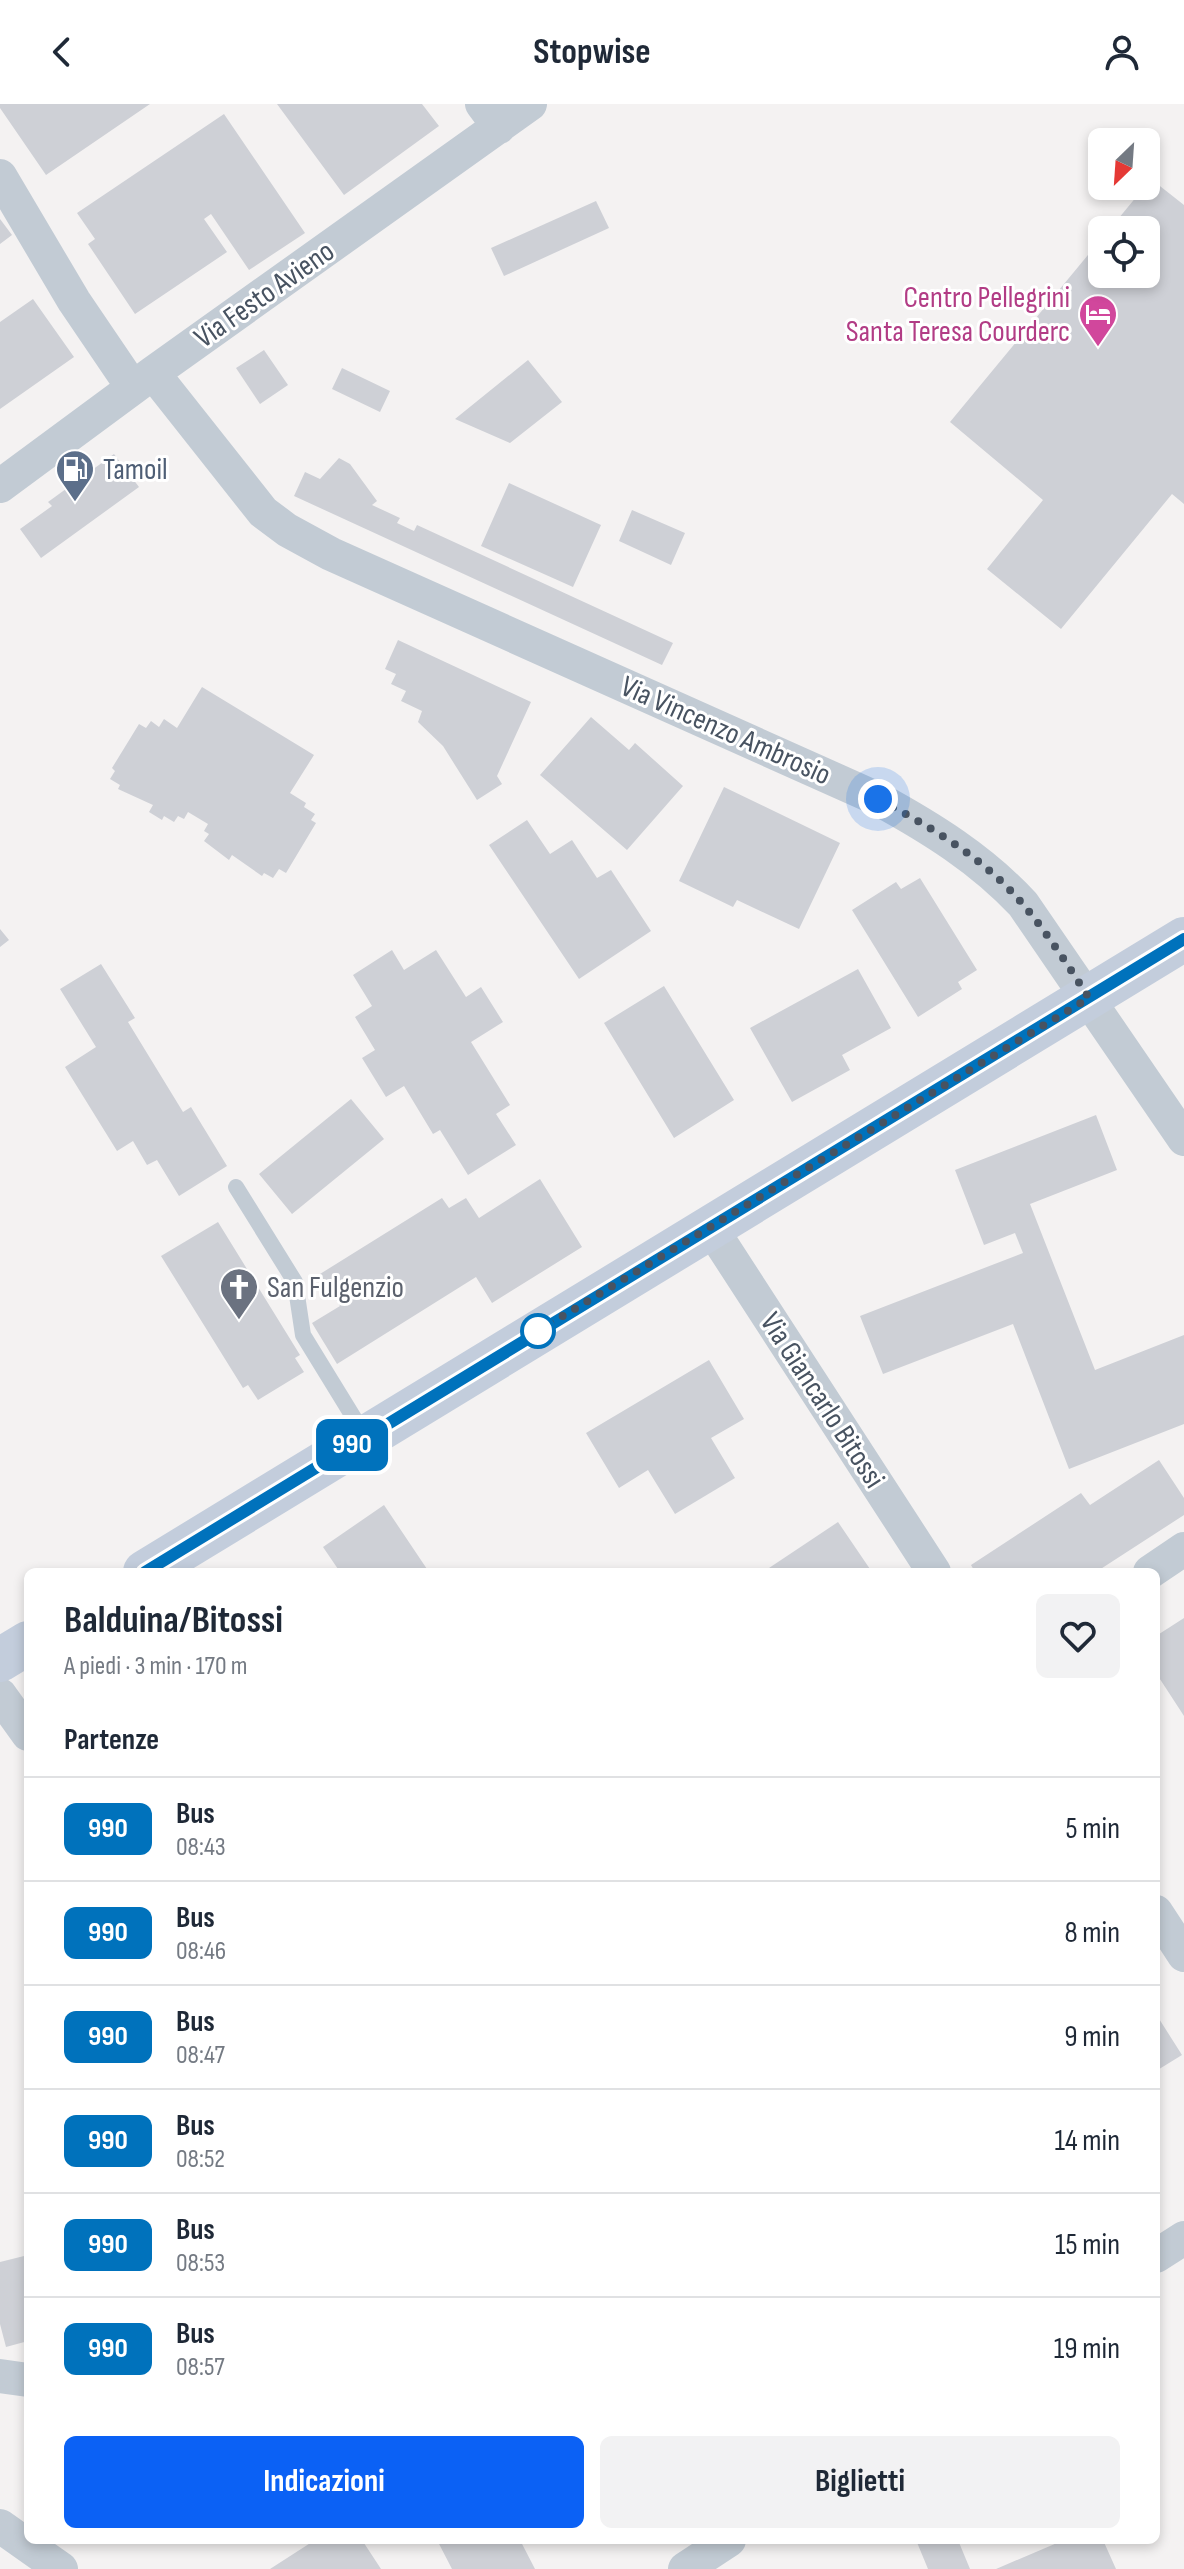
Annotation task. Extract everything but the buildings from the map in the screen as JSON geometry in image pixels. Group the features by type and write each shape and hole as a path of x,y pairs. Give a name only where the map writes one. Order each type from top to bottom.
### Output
{"street":[{"name":"Via Festo Avieno","path":"0,486 490,116 530,104"},
{"name":"Via Vincenzo Ambrosio","path":"0,176 74,301 263,512 287,530 348,561 878,799 954,843 1008,887 1023,904 1184,1139"},
{"path":"152,1568 1184,939"},
{"name":"Via Giancarlo Bitossi","path":"711,1228 931,1568"},
{"path":"1156,1568 1184,1549"},
{"path":"0,1660 24,1645"},
{"path":"0,1695 24,1728"},
{"path":"1160,1918 1184,1955"},
{"path":"1160,2253 1184,2238"},
{"path":"0,2376 24,2379"},
{"path":"0,2526 24,2543"},
{"path":"26,2544 61,2569"},
{"path":"685,2569 723,2544"}],"lane":[{"path":"236,1187 295,1282 303,1335 365,1437"}],"bus line":[{"name":"990","path":"152,1568 1184,939"}],"place":[{"name":"Centro Pellegrini Santa Teresa Courderc","path":"1098,348"},
{"name":"Tamoil","path":"75,503"},
{"name":"San Fulgenzio","path":"239,1321"}],"route":[{"path":"538,1331 1089,998 1008,887 954,843 878,799"}]}
